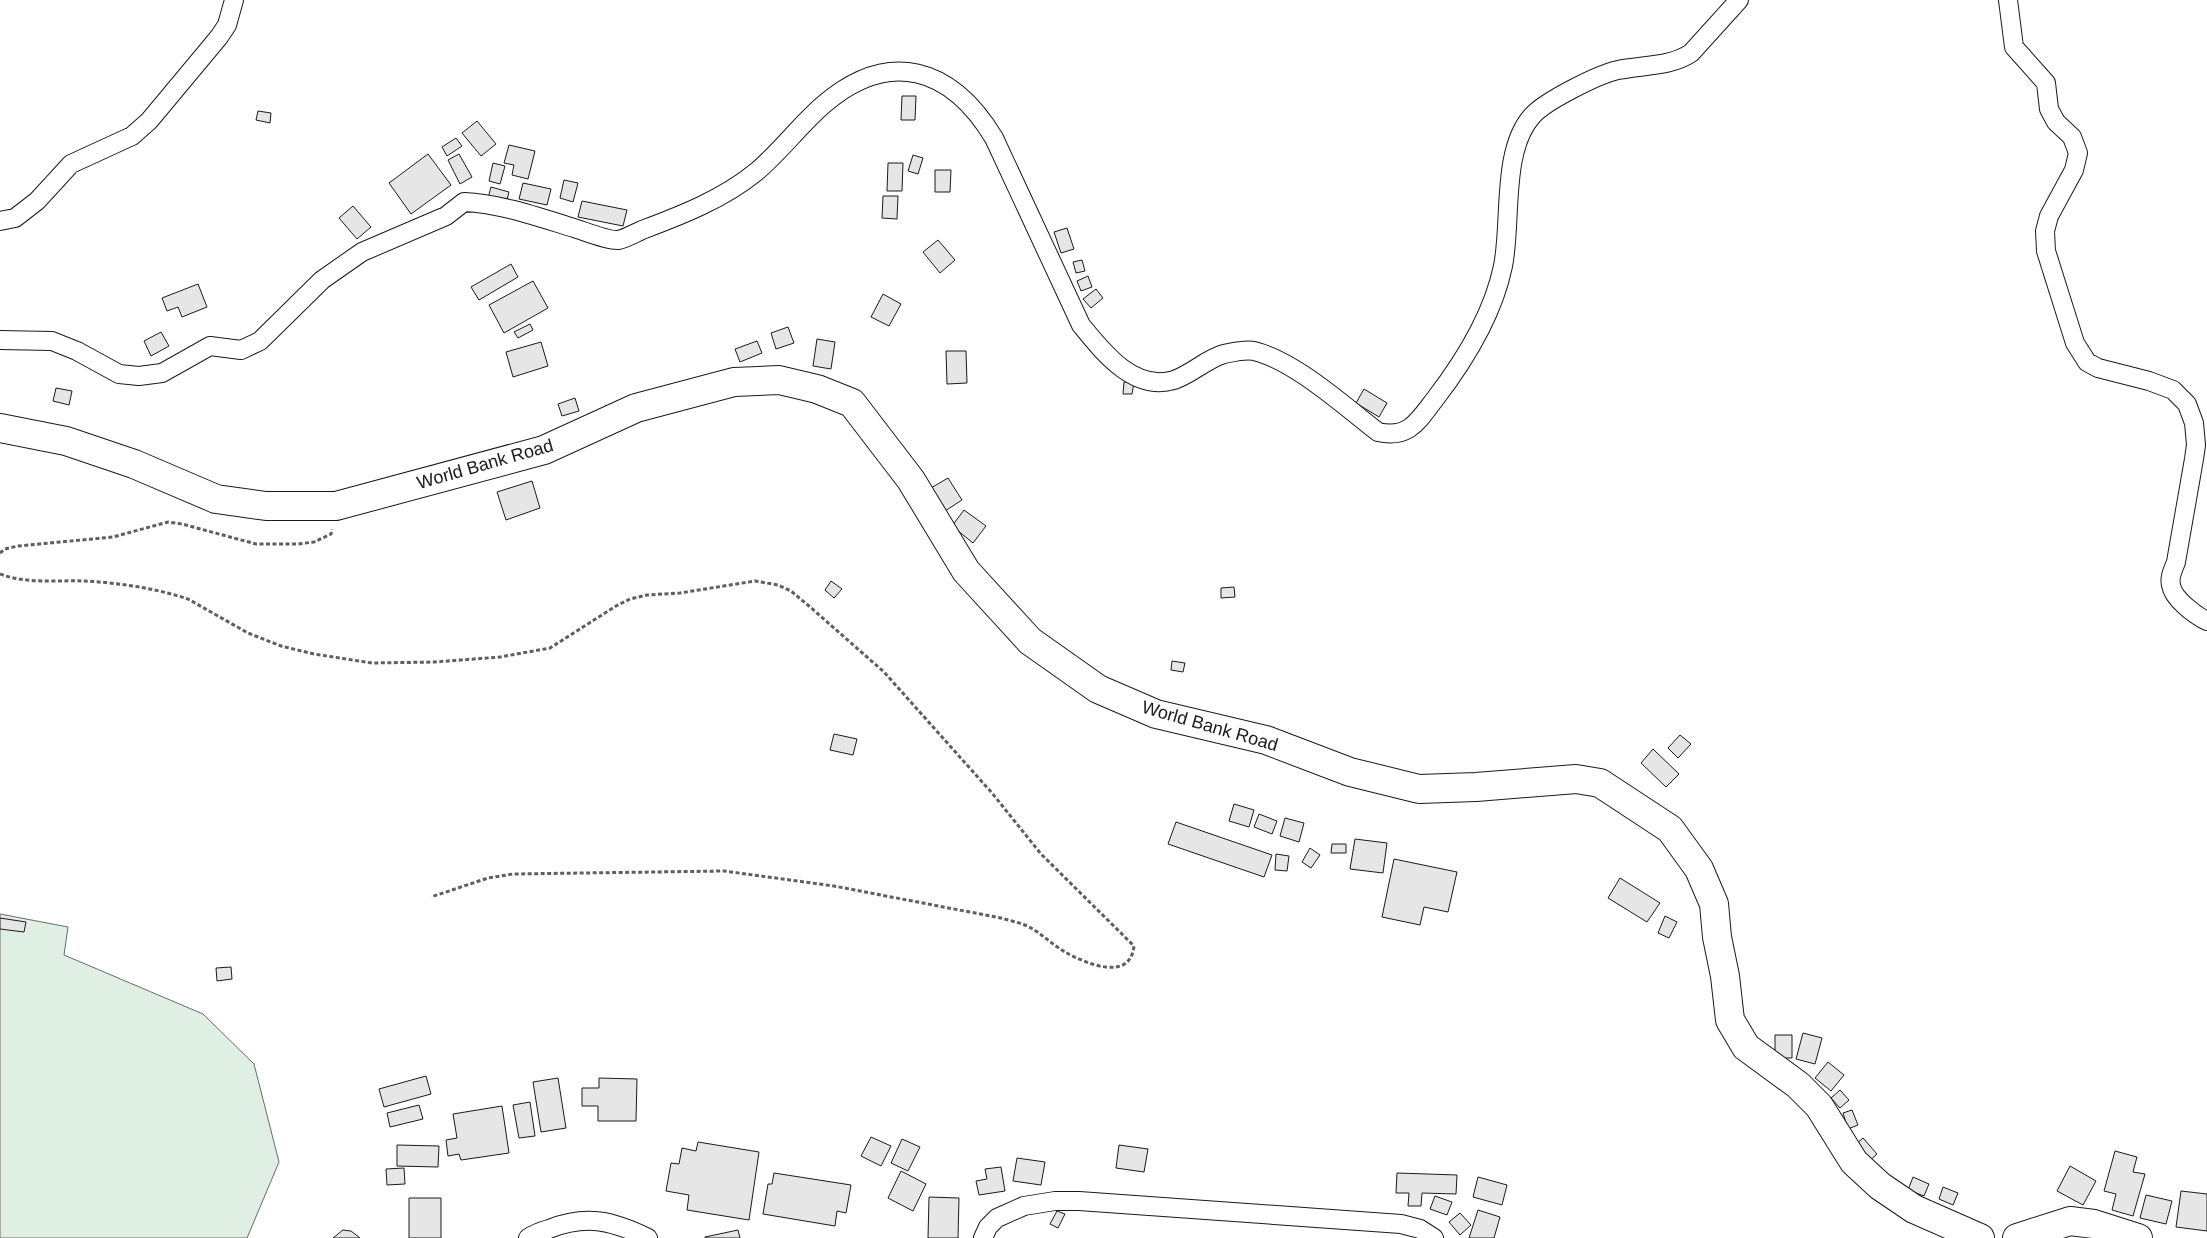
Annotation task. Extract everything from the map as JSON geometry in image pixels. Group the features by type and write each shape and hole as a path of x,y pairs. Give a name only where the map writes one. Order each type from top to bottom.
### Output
{"main road":[{"name":"World Bank Road","path":"0,428 66,441 134,464 216,499 266,506 336,506 544,450 636,408 734,382 779,380 817,389 852,403 911,480 966,571 1030,641 1098,689 1156,714 1266,740 1350,772 1419,789 1476,787 1576,779 1600,783 1670,830 1699,869 1714,904 1717,937 1725,976 1730,1020 1746,1047 1798,1085 1819,1106 1854,1162 1880,1186 1914,1208 1980,1238"},
{"path":"2017,1238 2070,1221 2094,1224 2138,1238"}],"street":[{"path":"0,222 15,218 37,201 71,164 132,136 149,121 219,37 227,25 234,0"},
{"path":"0,333 20,338 52,341 77,351 119,374 139,376 162,373 210,346 241,350 260,341 322,280 362,252 446,216 464,202 488,203 617,240 693,211 756,172 824,104 865,77 889,71 912,71 938,81 953,91 981,116 994,138 1082,325 1100,348 1125,371 1143,380 1157,383 1175,380 1216,356 1236,351 1252,350 1273,357 1314,383 1378,432 1389,434 1403,433 1415,426 1451,379 1469,350 1495,296 1503,265 1514,159 1520,134 1533,114 1580,85 1600,76 1617,70 1681,59 1691,53 1739,0"},
{"path":"2008,0 2014,47 2046,83 2049,109 2056,122 2072,137 2078,154 2074,170 2049,216 2045,231 2046,250 2080,354 2098,368 2149,381 2173,390 2187,404 2194,423 2196,445 2194,460 2176,562 2171,575 2171,587 2193,612 2207,621"},
{"path":"0,340 20,338"},
{"path":"983,1238 988,1227 997,1218 1024,1206 1079,1201 1400,1224 1420,1228 1434,1238"},
{"path":"528,1238 564,1223 581,1220 607,1223 648,1238"}],"path":[{"path":"0,553 5,549 18,546 113,537 168,522 256,544 314,542 332,534 336,506"},
{"path":"0,574 23,580 120,585 175,594 188,599 264,640 314,654 372,663 435,662 527,654 550,648 630,599 647,595 680,593 756,581 778,584 803,601 884,672 992,793 1041,854 1134,946 1134,954 1127,963 1119,968 1107,968 1089,963 1064,951 1028,926 1001,918 834,886 724,871 513,874 488,878 432,897"}],"green space":[{"path":"0,914 68,927 64,955 203,1014 254,1064 279,1162 247,1238 0,1238"}],"building":[{"path":"902,96 916,96 915,120 901,120"},
{"path":"258,111 271,113 270,123 256,120"},
{"path":"477,121 496,144 481,156 462,133"},
{"path":"456,138 462,146 447,156 442,147"},
{"path":"509,145 535,151 528,179 512,175 514,165 504,163"},
{"path":"428,154 451,185 411,214 389,183"},
{"path":"459,154 472,177 460,184 448,160"},
{"path":"913,155 923,158 918,174 908,171"},
{"path":"493,163 505,166 500,184 489,181"},
{"path":"888,163 903,163 902,191 887,191"},
{"path":"935,170 951,170 950,192 935,192"},
{"path":"564,180 578,183 573,202 560,198"},
{"path":"523,183 551,189 547,205 519,199"},
{"path":"491,187 509,192 506,203 488,198"},
{"path":"883,196 898,196 897,219 882,218"},
{"path":"582,201 627,210 623,226 578,217"},
{"path":"353,206 371,227 357,239 339,218"},
{"path":"1067,228 1074,249 1061,253 1054,232"},
{"path":"938,240 955,260 940,273 923,252"},
{"path":"1082,260 1085,271 1076,273 1073,262"},
{"path":"511,264 518,277 479,300 471,287"},
{"path":"1088,276 1092,287 1081,291 1077,281"},
{"path":"533,281 548,308 504,333 489,305"},
{"path":"198,284 207,307 182,317 178,307 167,311 162,298"},
{"path":"1096,289 1103,298 1091,308 1083,299"},
{"path":"883,294 901,304 889,326 871,317"},
{"path":"530,324 533,330 518,338 514,332"},
{"path":"788,327 794,343 776,349 771,333"},
{"path":"161,332 169,346 151,356 144,341"},
{"path":"817,339 835,342 831,369 813,366"},
{"path":"757,341 762,353 740,362 735,349"},
{"path":"541,342 548,366 513,377 506,352"},
{"path":"946,351 966,351 967,383 947,384"},
{"path":"1124,382 1134,382 1132,394 1123,394"},
{"path":"56,388 72,391 69,405 53,401"},
{"path":"1364,389 1387,403 1379,417 1356,403"},
{"path":"575,398 579,411 562,416 558,404"},
{"path":"948,478 962,500 945,511 931,488"},
{"path":"532,481 540,508 506,520 497,492"},
{"path":"964,510 986,526 973,543 952,526"},
{"path":"831,581 842,589 834,598 825,590"},
{"path":"1234,587 1235,597 1221,598 1221,588"},
{"path":"1172,661 1185,663 1183,672 1171,670"},
{"path":"834,734 857,739 853,755 830,750"},
{"path":"1680,735 1691,744 1678,758 1668,748"},
{"path":"1653,749 1679,774 1666,787 1641,763"},
{"path":"1234,804 1254,810 1249,827 1229,821"},
{"path":"1259,814 1277,821 1272,834 1254,827"},
{"path":"1285,818 1304,823 1299,842 1280,836"},
{"path":"1176,822 1272,855 1264,877 1168,844"},
{"path":"1355,839 1387,843 1383,873 1350,869"},
{"path":"1332,844 1346,844 1346,853 1331,853"},
{"path":"1310,848 1320,855 1311,868 1302,862"},
{"path":"1276,854 1289,856 1287,871 1275,870"},
{"path":"1394,859 1457,872 1448,912 1424,907 1420,925 1382,917"},
{"path":"1620,878 1660,903 1647,922 1608,898"},
{"path":"1665,916 1677,922 1669,938 1658,933"},
{"path":"0,918 26,922 24,932 0,929"},
{"path":"231,967 232,979 217,981 216,968"},
{"path":"1803,1033 1822,1038 1815,1064 1796,1059"},
{"path":"1775,1035 1792,1035 1792,1058 1775,1058"},
{"path":"1828,1062 1844,1075 1831,1091 1815,1078"},
{"path":"426,1076 431,1094 384,1107 379,1089"},
{"path":"558,1078 566,1128 541,1132 533,1082"},
{"path":"599,1078 637,1079 636,1121 598,1121 598,1106 582,1106 582,1088 599,1088"},
{"path":"1840,1090 1849,1100 1840,1108 1831,1098"},
{"path":"530,1102 535,1136 519,1138 513,1105"},
{"path":"419,1105 423,1119 390,1127 387,1113"},
{"path":"502,1106 509,1153 461,1160 459,1154 448,1156 446,1140 457,1138 453,1114"},
{"path":"1852,1110 1858,1125 1848,1129 1843,1113"},
{"path":"871,1137 891,1146 881,1166 861,1156"},
{"path":"1863,1138 1877,1154 1868,1162 1854,1146"},
{"path":"902,1139 920,1147 908,1171 891,1163"},
{"path":"698,1142 759,1152 749,1220 687,1210 689,1195 666,1191 671,1163 679,1164 682,1148 696,1151"},
{"path":"397,1145 439,1146 438,1167 397,1166"},
{"path":"1119,1145 1148,1149 1144,1172 1116,1168"},
{"path":"2115,1151 2137,1157 2133,1172 2145,1174 2133,1216 2112,1210 2116,1194 2104,1191"},
{"path":"1017,1158 1045,1162 1041,1185 1013,1181"},
{"path":"2070,1166 2096,1181 2083,1205 2057,1191"},
{"path":"1001,1167 1005,1191 979,1195 976,1181 987,1179 985,1169"},
{"path":"404,1168 405,1184 387,1185 386,1169"},
{"path":"901,1171 926,1184 913,1211 888,1198"},
{"path":"774,1173 851,1185 846,1213 837,1211 835,1226 763,1214 768,1184 772,1184"},
{"path":"1397,1173 1457,1175 1456,1194 1422,1193 1421,1206 1408,1206 1409,1193 1396,1193"},
{"path":"1478,1177 1507,1185 1502,1205 1473,1197"},
{"path":"1913,1177 1929,1184 1924,1196 1908,1190"},
{"path":"1943,1187 1958,1193 1953,1205 1939,1199"},
{"path":"2181,1191 2207,1194 2207,1231 2176,1227"},
{"path":"2146,1195 2172,1201 2166,1224 2140,1218"},
{"path":"1435,1196 1452,1202 1447,1215 1430,1209"},
{"path":"929,1197 959,1198 958,1238 928,1238"},
{"path":"409,1198 441,1198 441,1238 409,1238"},
{"path":"1478,1210 1500,1217 1494,1238 1469,1238"},
{"path":"1057,1211 1065,1214 1058,1228 1050,1224"},
{"path":"1460,1213 1471,1225 1460,1235 1449,1222"},
{"path":"343,1230 351,1231 360,1238 333,1238"},
{"path":"738,1230 740,1238 705,1238 705,1237"}]}
